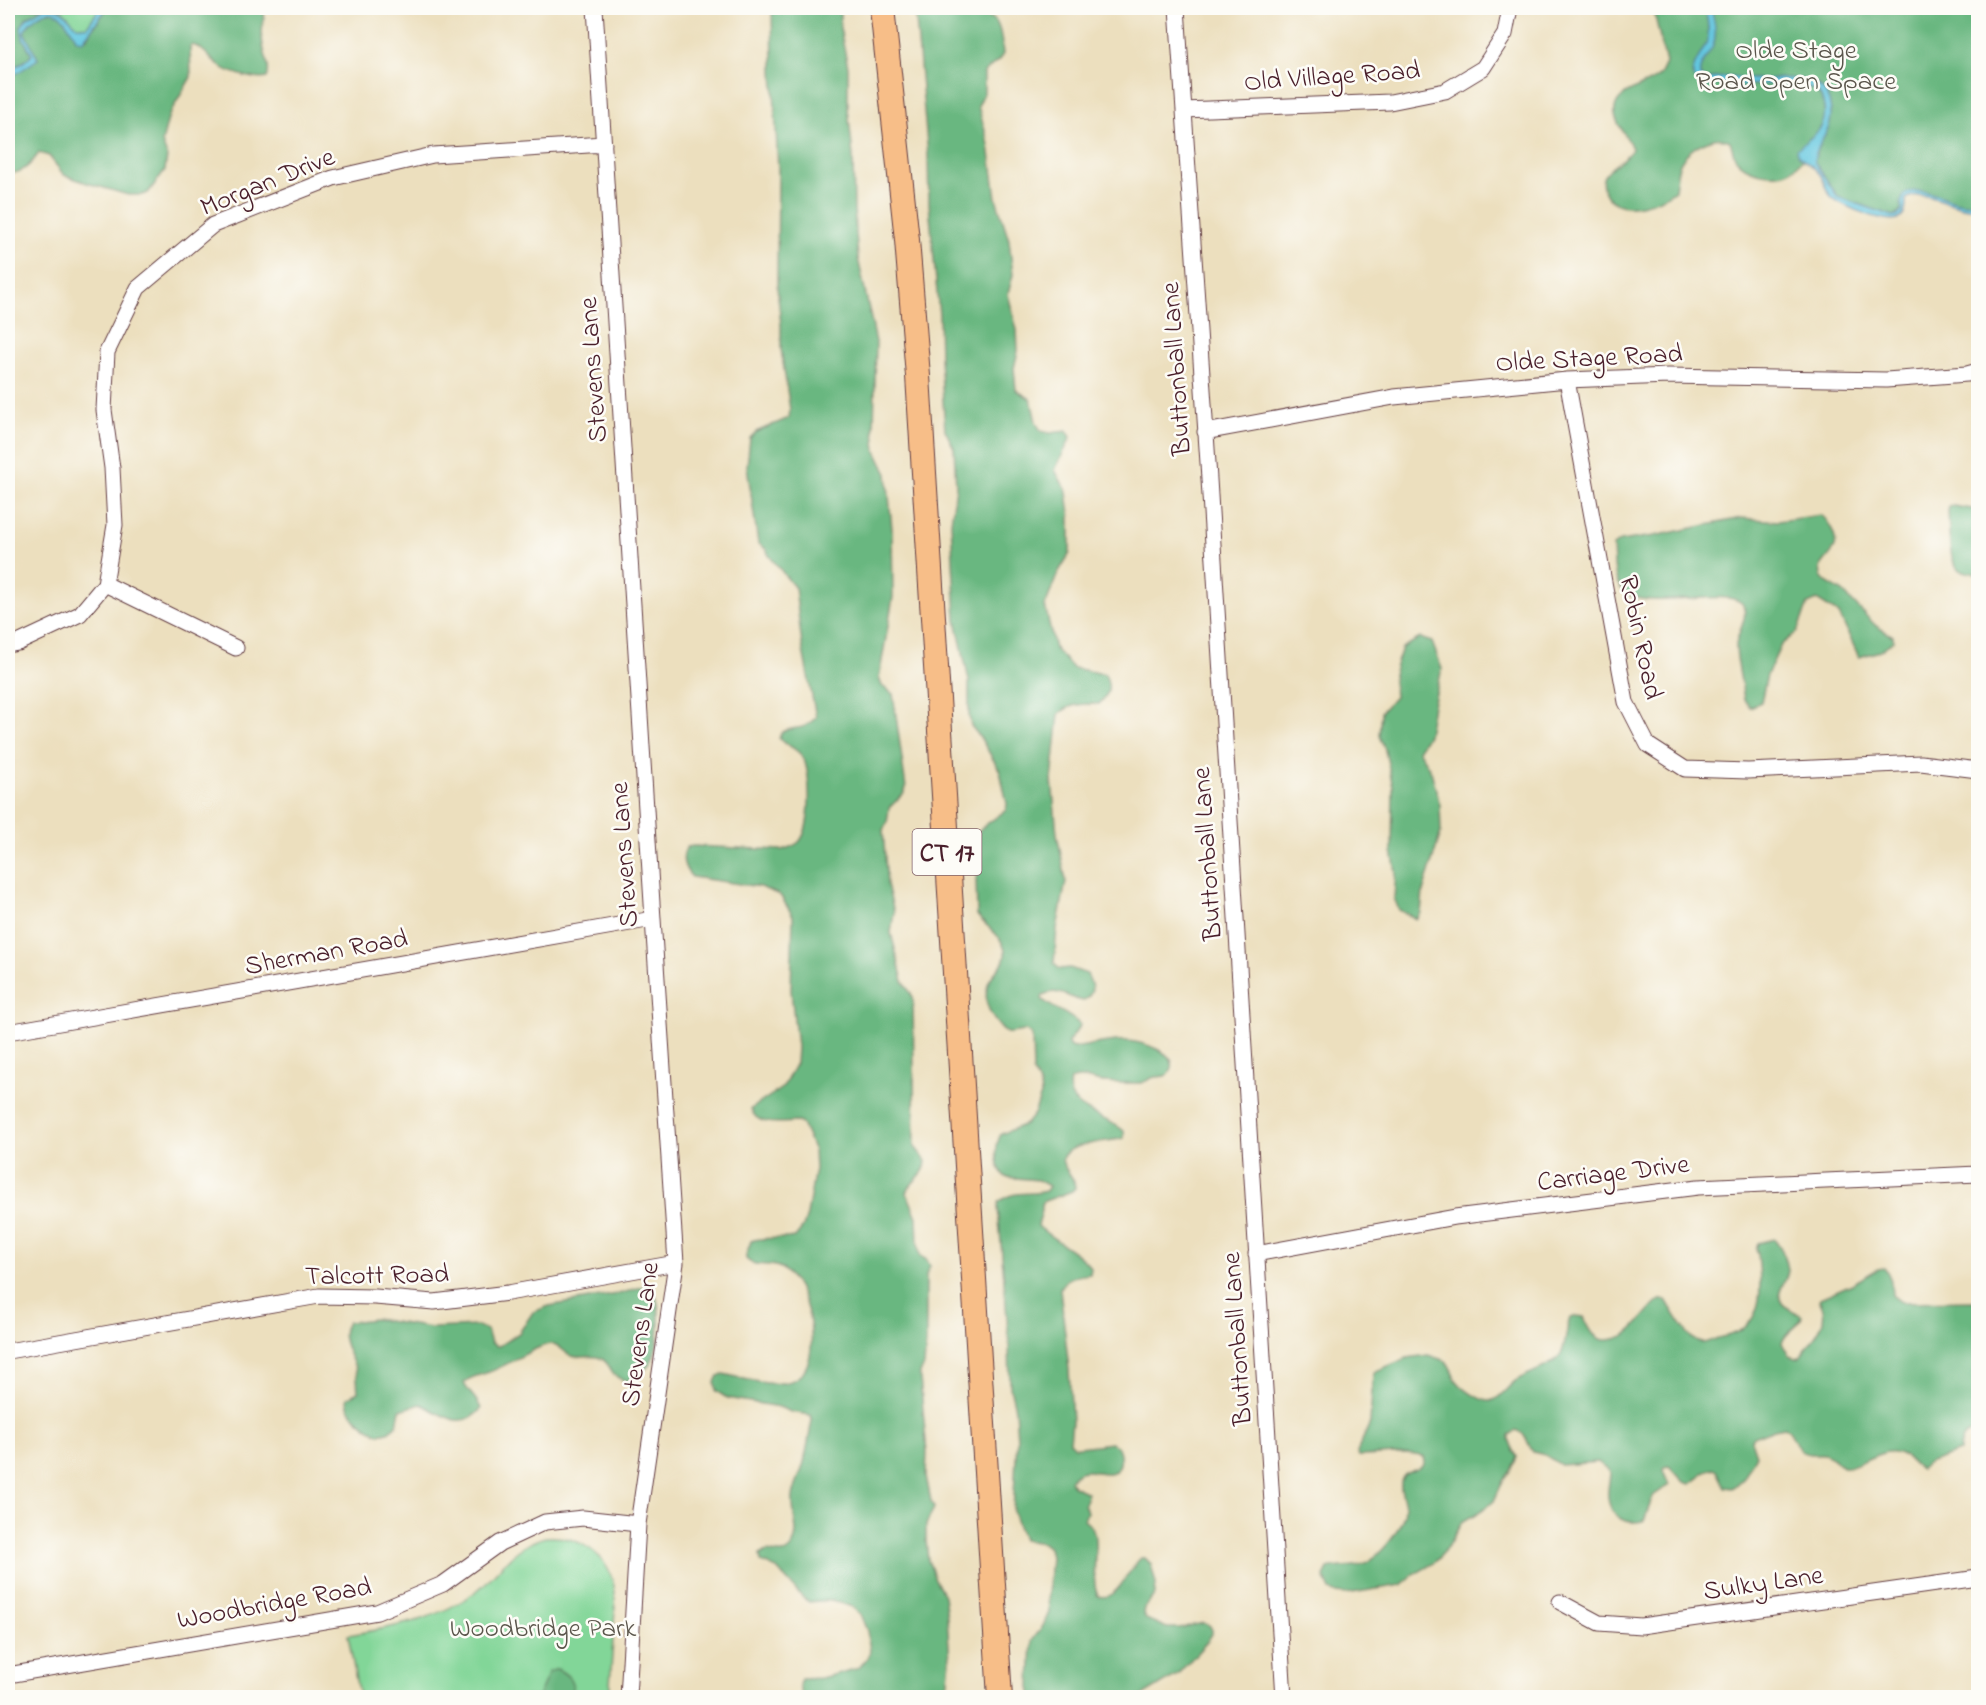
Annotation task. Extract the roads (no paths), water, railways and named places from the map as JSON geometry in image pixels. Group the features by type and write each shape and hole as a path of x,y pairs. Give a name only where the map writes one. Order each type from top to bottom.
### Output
{"main road":[{"name":"CT 17","path":"882,8 918,376 1000,1698"}],"street":[{"name":"Stevens Lane","path":"595,8 676,1263 638,1524 628,1698"},
{"name":"Buttonball Lane","path":"1177,8 1284,1698"},
{"name":"Old Village Road","path":"1184,110 1390,102 1445,91 1483,68 1505,34 1510,8"},
{"name":"Morgan Drive","path":"105,584 115,525 112,468 104,410 107,352 138,288 213,225 333,178 433,155 604,144"},
{"name":"Olde Stage Road","path":"1205,432 1394,397 1567,380 1668,376 1886,380 1967,374 1978,371"},
{"name":"Robin Road","path":"1567,380 1626,702 1648,744 1684,768 1748,771 1921,764 1978,770"},
{"path":"8,645 18,643 80,614 105,584 236,648"},
{"name":"Sherman Road","path":"8,1032 652,919"},
{"name":"Carriage Drive","path":"1256,1254 1455,1217 1698,1187 1978,1174"},
{"name":"Talcott Road","path":"8,1351 319,1296 375,1297 434,1302 508,1293 676,1263"},
{"name":"Woodbridge Road","path":"8,1675 377,1612 443,1584 500,1544 545,1522 583,1518 638,1524"},
{"name":"Sulky Lane","path":"1560,1602 1599,1623 1641,1626 1978,1578"}],"water":[{"path":"43,8 58,9 77,26 87,27 100,8 107,8 83,41 77,40 66,21 57,13 45,13 37,17 24,32 38,59 16,74 9,73 8,63 17,66 32,55 23,38 21,27 26,19"},
{"path":"1705,8 1711,8 1715,37 1713,46 1702,64 1700,76 1710,79 1792,78 1815,84 1823,90 1829,100 1831,120 1814,161 1838,197 1893,216 1897,216 1902,211 1901,202 1904,195 1912,191 1930,193 1959,202 1978,202 1978,208 1960,206 1922,195 1906,199 1902,217 1888,219 1866,214 1837,201 1828,192 1819,173 1797,153 1797,149 1821,127 1825,115 1823,102 1816,90 1795,85 1741,85 1730,82 1703,87 1696,82 1693,70 1708,37"}],"park label":[{"name":"Olde Stage Road Open Space","path":"1796,64"},
{"name":"Woodbridge Park","path":"543,1627"}]}
